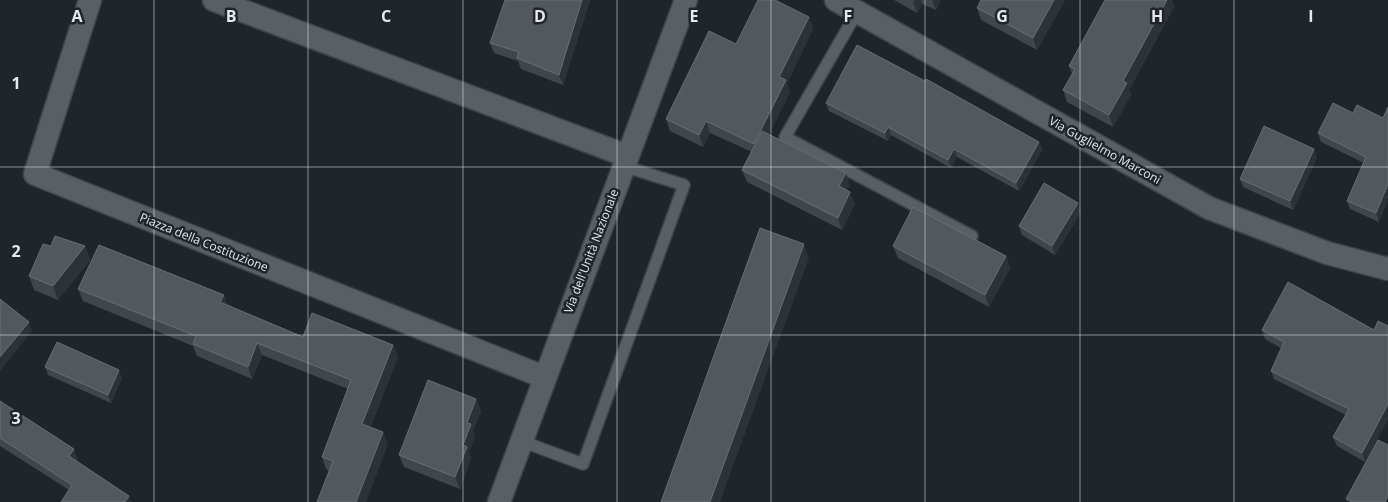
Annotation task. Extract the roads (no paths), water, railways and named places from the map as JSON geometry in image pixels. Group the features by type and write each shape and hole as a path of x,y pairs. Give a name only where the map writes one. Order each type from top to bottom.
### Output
{"street":[{"name":"Piazza della Costituzione","path":"90,0 35,174 544,377"},
{"path":"214,0 625,161"},
{"name":"Via dell'Unità Nazionale","path":"499,502 686,0"},
{"name":"Via Guglielmo Marconi","path":"836,0 1210,208 1327,253 1388,269"}],"lane":[{"path":"857,12 785,137 972,236"},
{"path":"521,441 583,464 684,185 625,161"}]}
